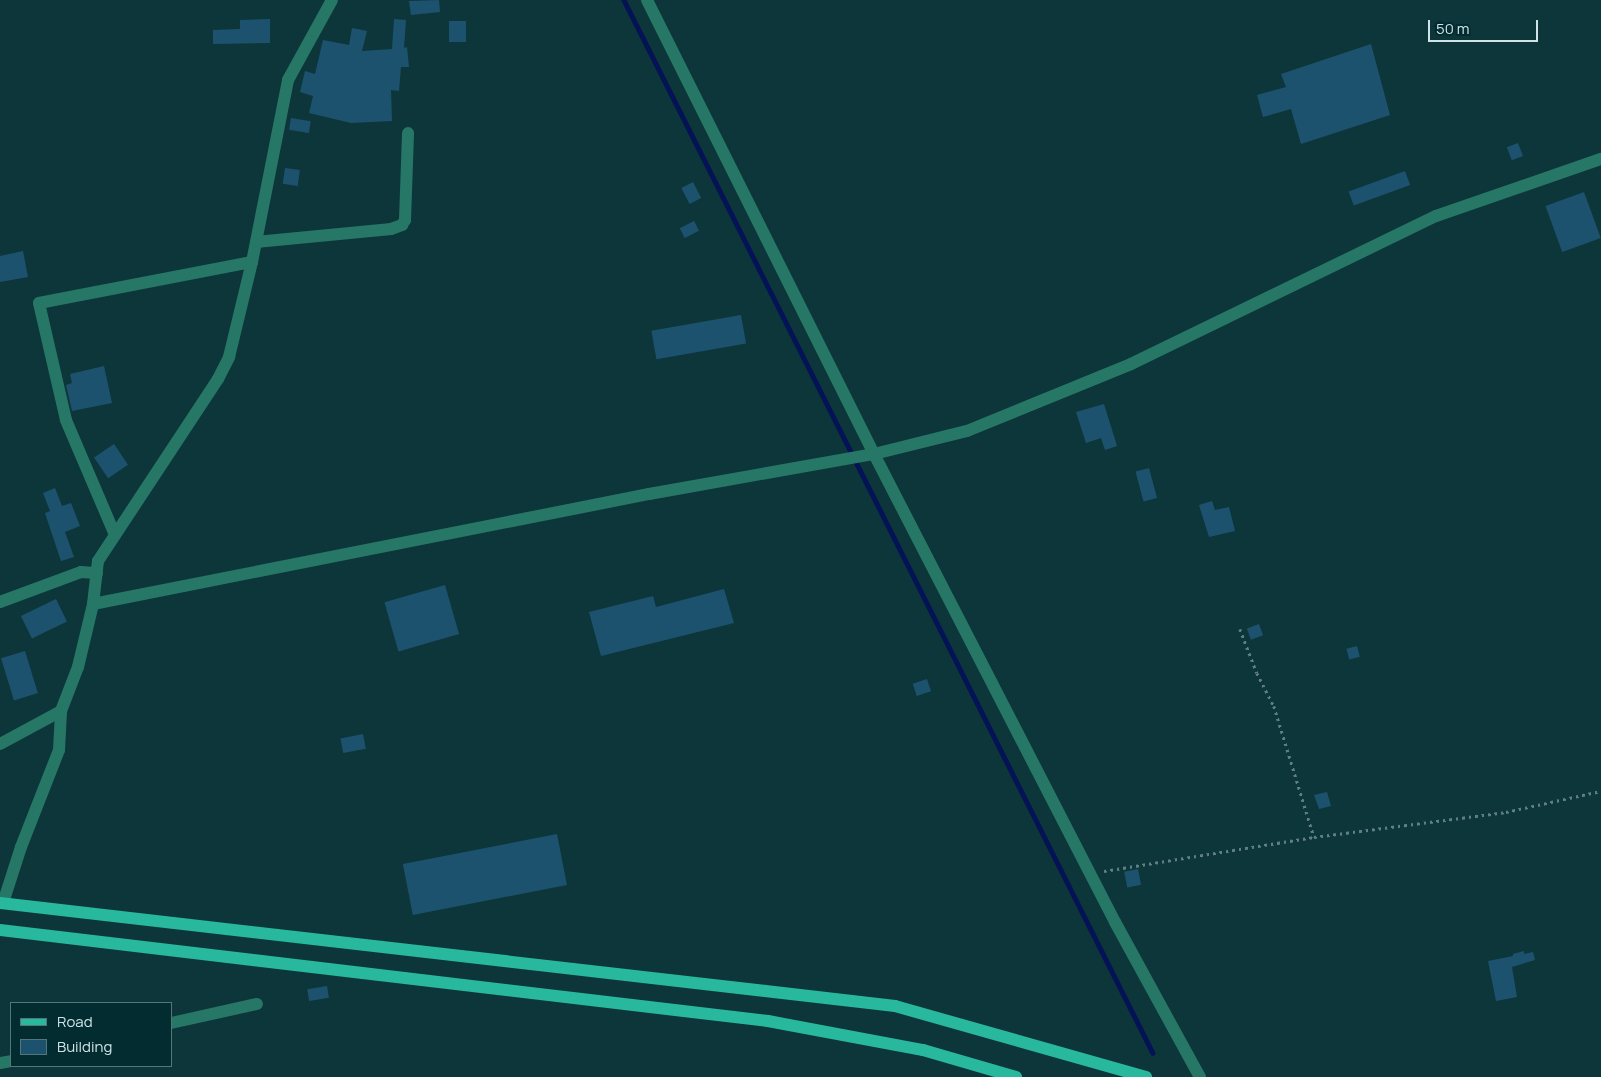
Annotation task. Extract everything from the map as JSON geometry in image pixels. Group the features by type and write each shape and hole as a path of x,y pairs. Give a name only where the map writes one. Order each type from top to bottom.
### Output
{"main road":[{"path":"2,903 895,1006 1146,1077"},
{"path":"0,930 768,1021 923,1050 1016,1077"}],"street":[{"path":"2,903 21,847 59,750 61,712 78,667 93,604 98,561 218,379 229,357 252,262 288,80 332,0"},
{"path":"647,0 874,454 1090,874 1200,1077"},
{"path":"256,242 391,230 402,226 405,220 408,133"},
{"path":"93,604 649,494 874,454 966,431 1131,364 1436,216 1601,159"},
{"path":"115,535 66,420 39,303 252,262"},
{"path":"0,602 81,572 97,573"},
{"path":"0,744 61,712"},
{"path":"172,1023 257,1004"}],"path":[{"path":"1240,629 1257,672 1274,706 1314,837"},
{"path":"1090,874 1314,837 1506,812 1601,791"}],"building":[{"path":"439,0 440,12 411,15 409,1"},
{"path":"270,19 270,43 213,44 213,30 240,29 240,20"},
{"path":"394,19 406,20 404,48 407,47 409,67 401,67 399,91 391,90 392,121 351,123 309,113 313,96 300,92 305,71 315,74 323,40 349,45 352,28 367,31 362,51 392,49"},
{"path":"449,21 466,21 466,42 449,42"},
{"path":"1371,44 1390,115 1301,144 1291,109 1263,117 1257,95 1286,87 1281,74"},
{"path":"291,118 311,121 309,133 289,130"},
{"path":"1518,143 1523,156 1512,160 1507,147"},
{"path":"285,168 300,170 298,186 283,184"},
{"path":"1405,171 1410,185 1354,206 1349,192"},
{"path":"693,182 701,198 690,204 681,188"},
{"path":"1584,192 1601,238 1562,252 1545,206"},
{"path":"694,221 699,231 685,238 680,228"},
{"path":"23,251 28,277 0,282 0,256"},
{"path":"741,315 746,344 656,359 651,331"},
{"path":"104,366 112,403 72,411 66,385 72,383 70,374"},
{"path":"1104,404 1117,446 1105,450 1101,438 1086,443 1076,412"},
{"path":"114,444 128,465 108,478 94,457"},
{"path":"1149,468 1157,498 1144,502 1135,472"},
{"path":"55,488 62,506 71,503 80,526 65,532 74,557 61,561 45,513 50,511 43,493"},
{"path":"1212,501 1215,510 1229,507 1235,531 1209,537 1199,505"},
{"path":"445,585 459,634 398,651 384,602"},
{"path":"724,589 734,623 601,656 589,612 653,596 656,607"},
{"path":"56,599 67,621 32,639 21,616"},
{"path":"1259,624 1263,635 1251,640 1247,628"},
{"path":"1357,646 1360,657 1349,659 1346,649"},
{"path":"25,651 38,693 14,700 1,658"},
{"path":"927,679 931,691 917,696 913,684"},
{"path":"363,734 366,749 343,753 340,738"},
{"path":"1327,792 1331,806 1319,809 1314,795"},
{"path":"557,834 567,885 413,915 403,864"},
{"path":"1138,869 1141,885 1127,887 1124,872"},
{"path":"1524,951 1524,954 1533,952 1535,960 1512,967 1517,997 1496,1001 1488,961 1513,956 1513,954"},
{"path":"327,986 329,998 309,1001 307,989"}],"waterway":[{"path":"624,0 1153,1053"}]}
